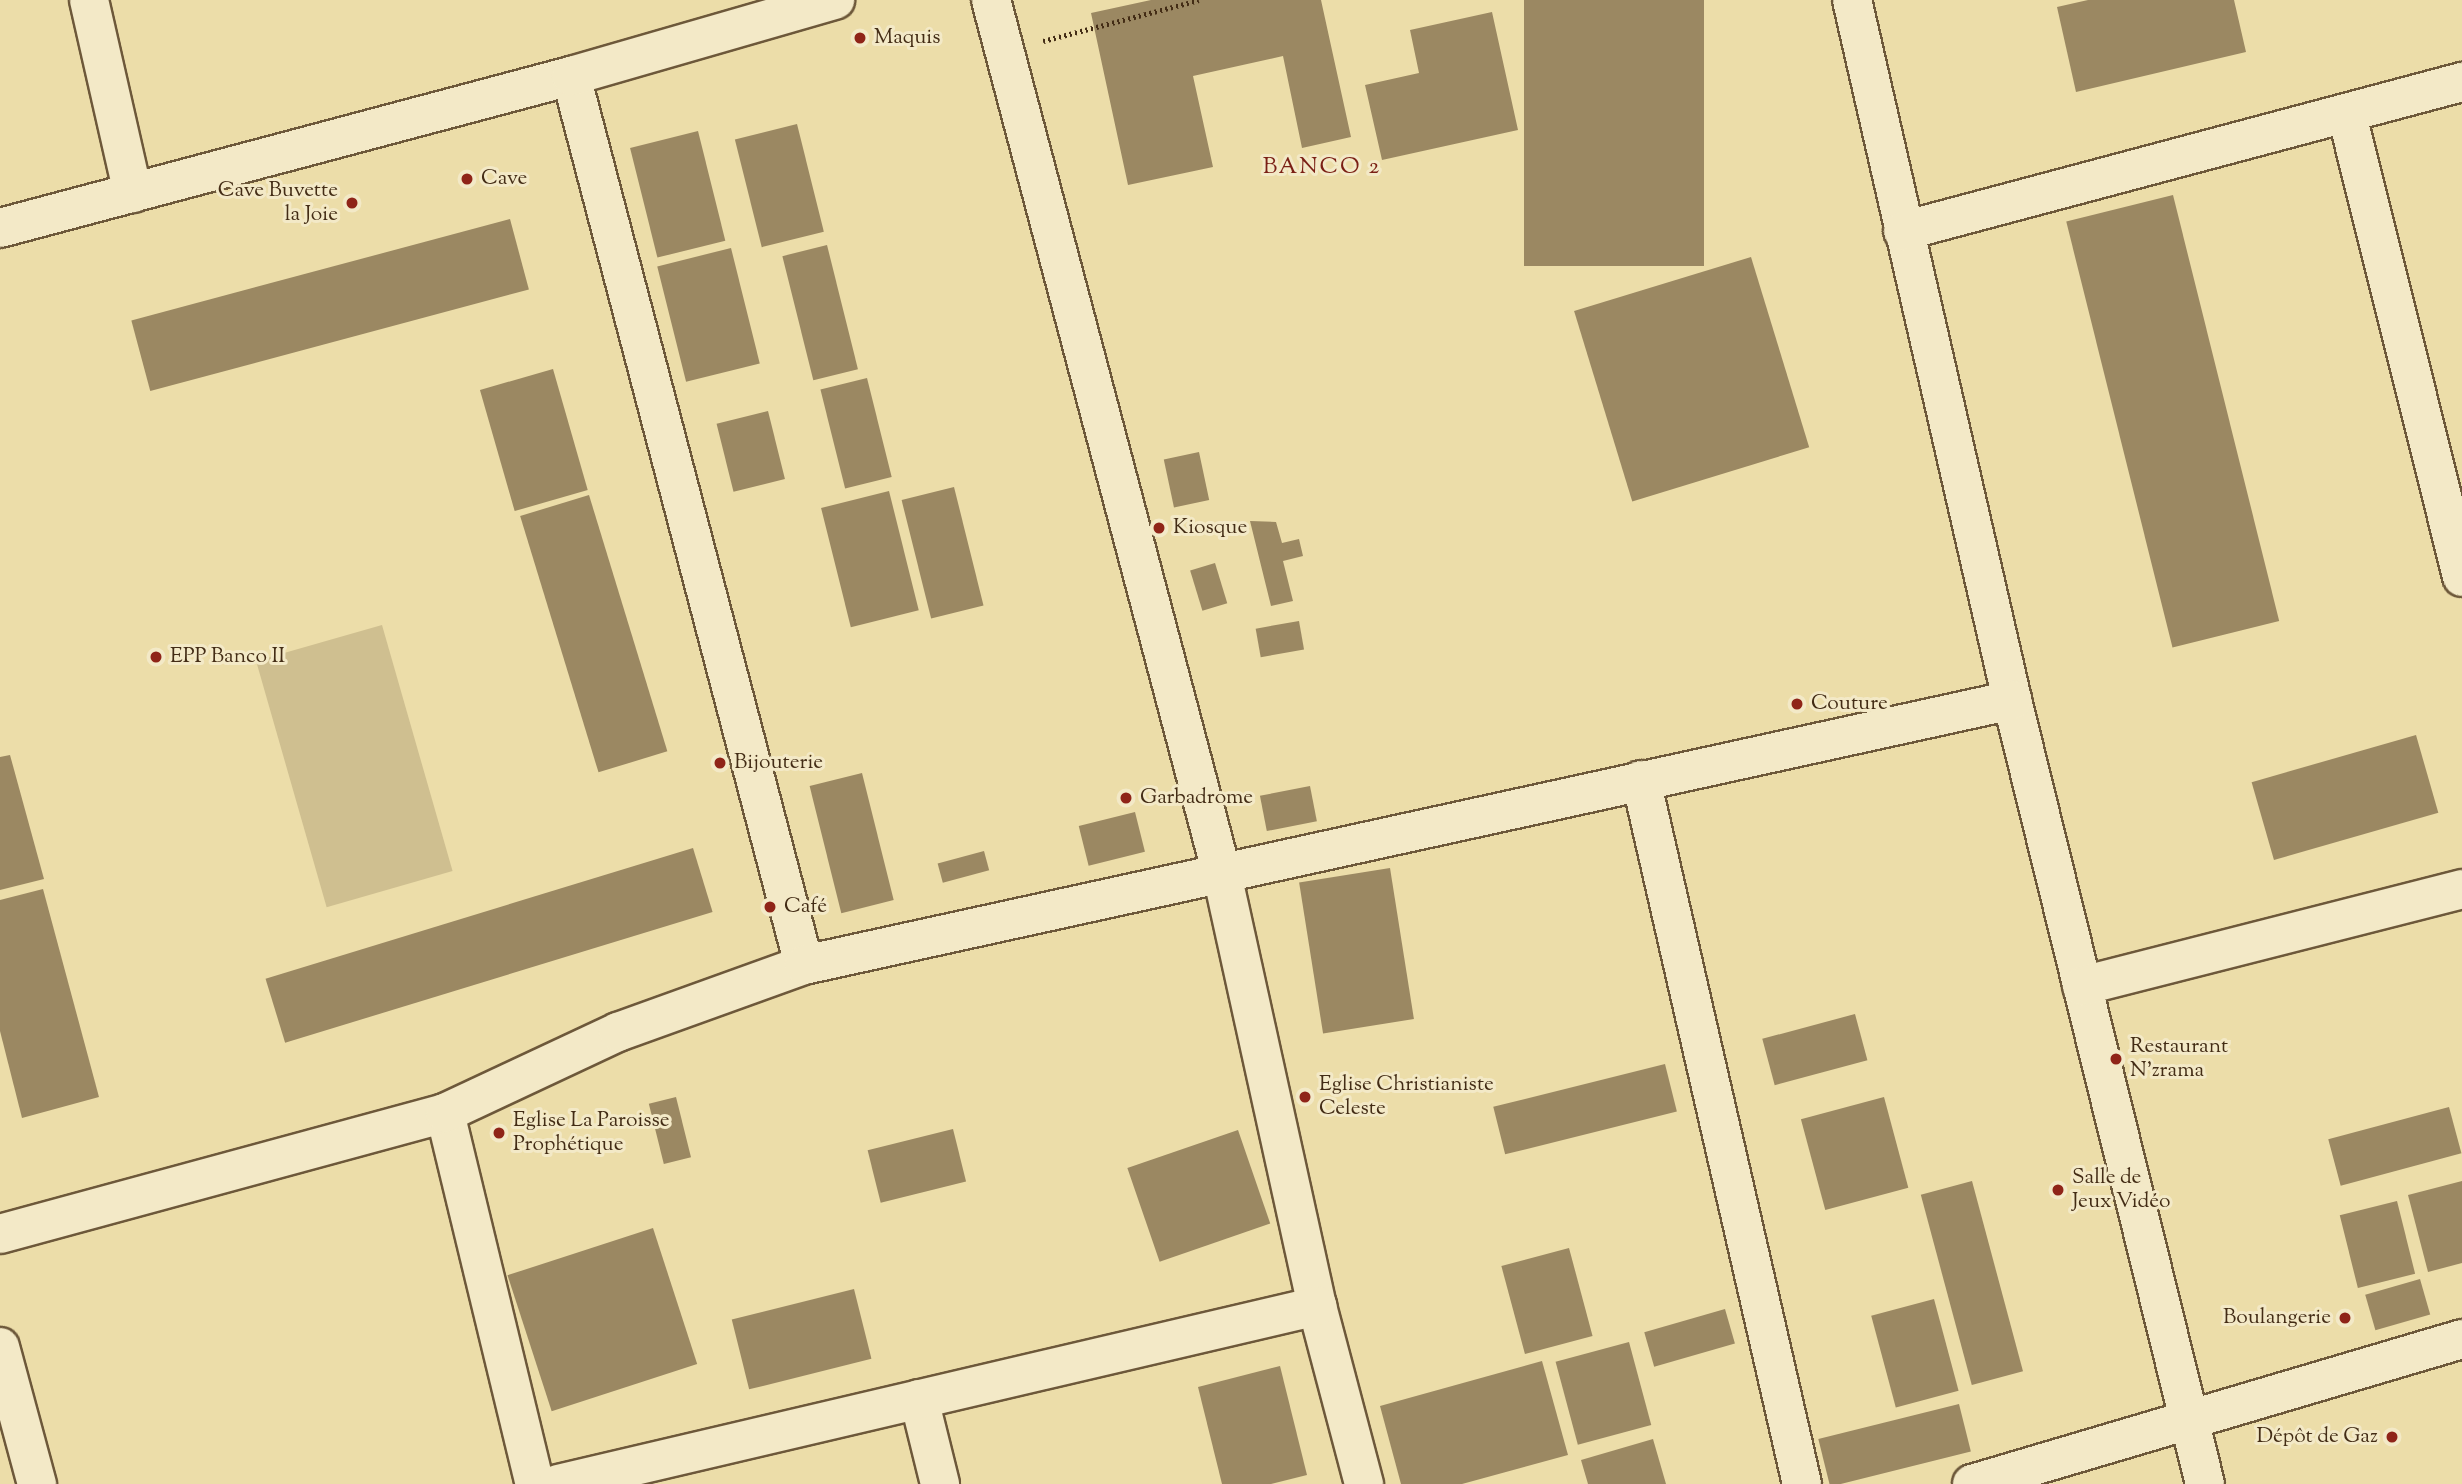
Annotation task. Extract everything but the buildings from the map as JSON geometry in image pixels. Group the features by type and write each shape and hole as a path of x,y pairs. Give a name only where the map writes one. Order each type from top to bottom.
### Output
{"street":[{"path":"89,0 133,193"},
{"path":"0,228 571,76 835,0"},
{"path":"991,0 1222,874 1317,1306 1364,1484"},
{"path":"1852,0 2012,700 2205,1484"},
{"path":"571,76 804,965"},
{"path":"1903,231 2347,115 2462,82"},
{"path":"2347,115 2462,577"},
{"path":"0,1234 445,1114 618,1032 804,965 2012,700"},
{"path":"1641,780 1802,1484"},
{"path":"2082,986 2462,890"},
{"path":"445,1114 535,1484"},
{"path":"558,1484 1317,1306"},
{"path":"1972,1484 2462,1339"},
{"path":"0,1347 37,1484"},
{"path":"919,1399 940,1484"}],"path":[{"path":"1005,51 1199,0"}],"shaded area":[{"path":"382,625 453,871 327,907 256,661"}],"place":[{"name":"Maquis","path":"860,38"},
{"name":"Cave","path":"467,179"},
{"name":"Cave Buvette la Joie","path":"352,203"},
{"name":"Kiosque","path":"1159,528"},
{"name":"EPP Banco II","path":"156,657"},
{"name":"Couture","path":"1797,704"},
{"name":"Bijouterie","path":"720,763"},
{"name":"Garbadrome","path":"1126,798"},
{"name":"Café","path":"770,907"},
{"name":"Restaurant N'zrama","path":"2116,1059"},
{"name":"Eglise Christianiste Celeste","path":"1305,1097"},
{"name":"Eglise La Paroisse Prophétique","path":"499,1133"},
{"name":"Salle de Jeux Vidéo","path":"2058,1190"},
{"name":"Boulangerie","path":"2345,1318"},
{"name":"Dépôt de Gaz","path":"2392,1437"}],"district":[{"name":"BANCO 2","path":"1322,168"}]}
